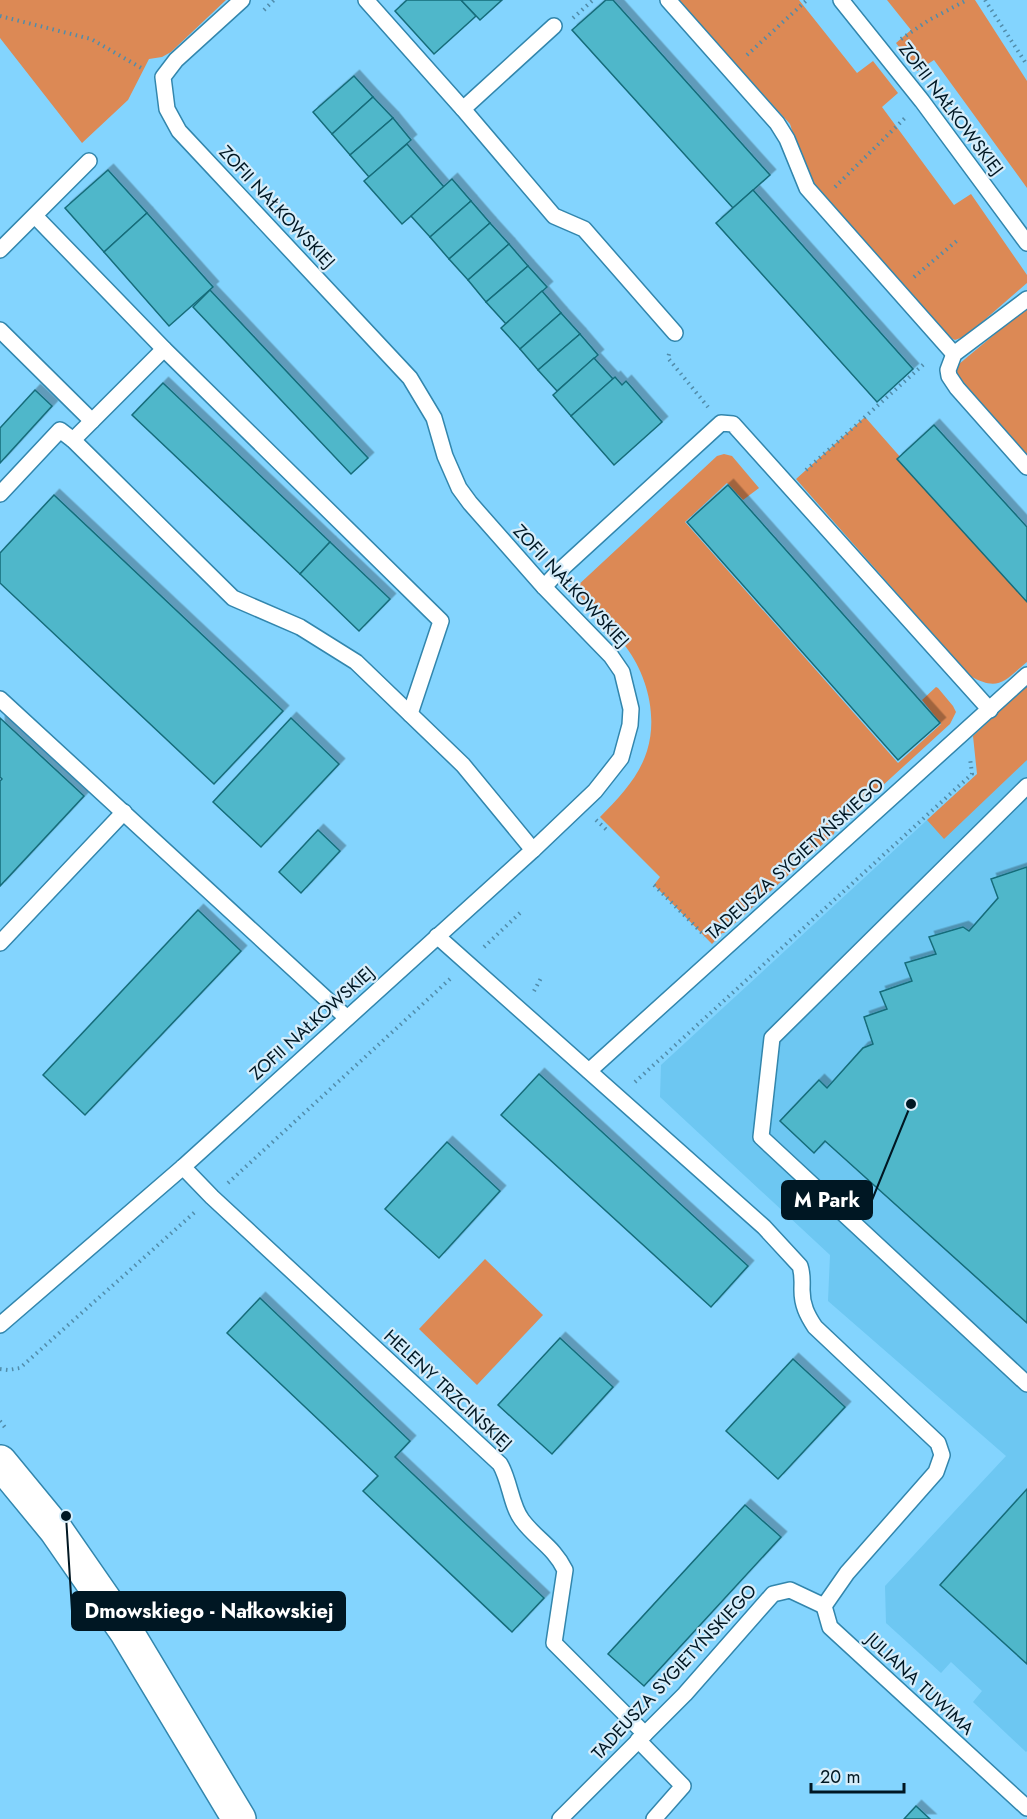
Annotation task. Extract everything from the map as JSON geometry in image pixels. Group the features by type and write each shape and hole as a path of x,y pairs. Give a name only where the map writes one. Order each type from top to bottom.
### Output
{"street":[{"path":"0,1462 56,1530 126,1631 239,1819"}],"lane":[{"path":"163,77 176,60 242,0"},
{"path":"366,0 554,216 584,229 675,333"},
{"path":"668,0 782,129 807,188 950,349 949,376 1027,467"},
{"name":"ZOFII NAŁKOWSKIEJ","path":"841,0 922,101 1027,243"},
{"path":"463,109 554,26"},
{"name":"ZOFII NAŁKOWSKIEJ","path":"0,1325 183,1167 595,791 621,758 630,725 628,691 622,672 592,634 544,587 459,488 445,456 434,417 410,378 179,131 167,109 163,77"},
{"path":"0,250 89,161"},
{"path":"35,216 164,349 441,621 410,714"},
{"path":"950,349 1027,299"},
{"path":"0,330 92,421"},
{"path":"73,440 164,349"},
{"path":"544,587 721,423 733,424 990,710"},
{"path":"0,494 60,430 73,440 232,598 300,627 356,662 463,765 533,850"},
{"name":"TADEUSZA SYGIETYŃSKIEGO","path":"589,1071 1027,675"},
{"path":"0,699 347,1018"},
{"path":"1027,786 772,1038 761,1137 1027,1384"},
{"path":"0,943 124,812"},
{"path":"437,936 764,1227 795,1261 802,1274 802,1292 806,1313 815,1327 938,1443 942,1455 936,1472 847,1573 824,1606"},
{"name":"HELENY TRZCIŃSKIEJ","path":"183,1167 212,1197 500,1464 509,1483 517,1512 522,1520 549,1546 565,1570 554,1643 641,1737"},
{"name":"TADEUSZA SYGIETYŃSKIEGO","path":"560,1819 685,1694 773,1594 790,1590 824,1606"},
{"name":"JULIANA TUWIMA","path":"824,1606 830,1627 1027,1808"},
{"path":"641,1737 684,1786 654,1819"}],"path":[{"path":"730,70 807,0"},
{"path":"883,52 929,20 967,0"},
{"path":"985,0 1027,65"},
{"path":"0,16 91,39 138,68 163,77"},
{"path":"819,202 922,101"},
{"path":"898,291 959,239"},
{"path":"675,333 668,358 721,423"},
{"path":"788,486 950,349"},
{"path":"618,1098 972,774 968,730"},
{"path":"602,812 595,819 609,832"},
{"path":"0,1369 20,1368 212,1197 522,911"}],"shaded area":[{"path":"0,0 226,0 171,52 162,57 149,59 128,100 82,143 0,38"},
{"path":"677,0 799,0 857,73 873,61 898,93 882,107 954,205 971,194 1027,275 1027,283 966,336 955,340 949,337 807,178 790,124"},
{"path":"887,0 975,0 1027,81 1027,188 934,60 917,71 896,43 911,30"},
{"path":"1026,308 1027,455 959,379 956,371 959,364"},
{"path":"865,417 1027,601 1027,662 1007,679 995,684 970,676 796,479"},
{"path":"724,454 732,456 759,488 743,500 727,483 685,522 898,763 941,724 922,700 936,687 956,712 950,724 835,829 834,834 712,944 654,885 660,877 600,817 628,787 639,770 650,738 651,710 645,683 633,658 575,588 717,456"},
{"path":"1027,686 1027,760 944,839 927,820 977,774 973,736"},
{"path":"1027,728 1026,1752 973,1702 982,1691 951,1662 941,1673 886,1623 885,1586 1006,1456 828,1301 830,1255 660,1097 661,1065"},
{"path":"485,1259 543,1315 477,1385 419,1329"}],"building":[{"path":"407,0 461,0 476,16 434,54 395,11"},
{"path":"461,0 502,0 480,20"},
{"path":"606,0 613,0 770,175 733,208 572,30"},
{"path":"354,76 373,97 332,134 313,112"},
{"path":"373,97 393,118 350,155 332,134"},
{"path":"393,118 411,140 369,177 350,155"},
{"path":"407,144 444,187 402,224 364,181"},
{"path":"108,170 147,213 104,252 65,208"},
{"path":"452,179 471,201 430,237 411,216"},
{"path":"753,190 913,369 877,402 716,223"},
{"path":"471,201 490,223 449,259 430,237"},
{"path":"147,213 213,287 169,326 104,252"},
{"path":"490,223 509,244 468,280 449,259"},
{"path":"509,244 528,266 486,302 468,280"},
{"path":"528,266 547,287 506,324 486,302"},
{"path":"210,290 368,458 351,474 193,307"},
{"path":"542,291 561,313 520,349 501,328"},
{"path":"561,313 580,334 538,370 520,349"},
{"path":"580,334 598,355 557,391 538,370"},
{"path":"594,358 613,379 571,416 553,395"},
{"path":"615,377 622,385 626,381 662,422 614,465 571,416"},
{"path":"163,383 330,542 300,574 132,415"},
{"path":"35,390 52,406 0,463 0,428"},
{"path":"934,425 1027,527 1027,602 897,459"},
{"path":"728,485 940,723 898,760 687,522"},
{"path":"54,495 283,711 214,784 0,583 0,553"},
{"path":"330,542 390,599 359,631 300,574"},
{"path":"0,718 84,796 0,886 0,781 2,779 0,777"},
{"path":"291,718 339,764 261,847 213,802"},
{"path":"318,830 340,851 301,893 279,872"},
{"path":"1027,867 1027,1323 825,1141 814,1153 780,1121 819,1080 827,1088 863,1048 873,1044 864,1017 887,1009 880,992 912,981 905,963 936,954 929,937 963,927 969,931 998,898 991,879"},
{"path":"198,910 241,951 85,1115 43,1075"},
{"path":"539,1074 748,1266 711,1307 501,1115"},
{"path":"447,1142 500,1191 439,1258 385,1209"},
{"path":"260,1298 410,1441 395,1457 544,1598 512,1632 363,1491 378,1476 227,1333"},
{"path":"560,1338 613,1387 552,1454 498,1405"},
{"path":"793,1359 845,1407 778,1479 726,1431"},
{"path":"1027,1489 1027,1664 940,1585"},
{"path":"745,1505 781,1537 644,1686 608,1654"},
{"path":"916,1806 930,1819 904,1819"}],"place":[{"name":"M Park","path":"911,1104"},
{"name":"Dmowskiego - Nałkowskiej","path":"66,1516"}]}
